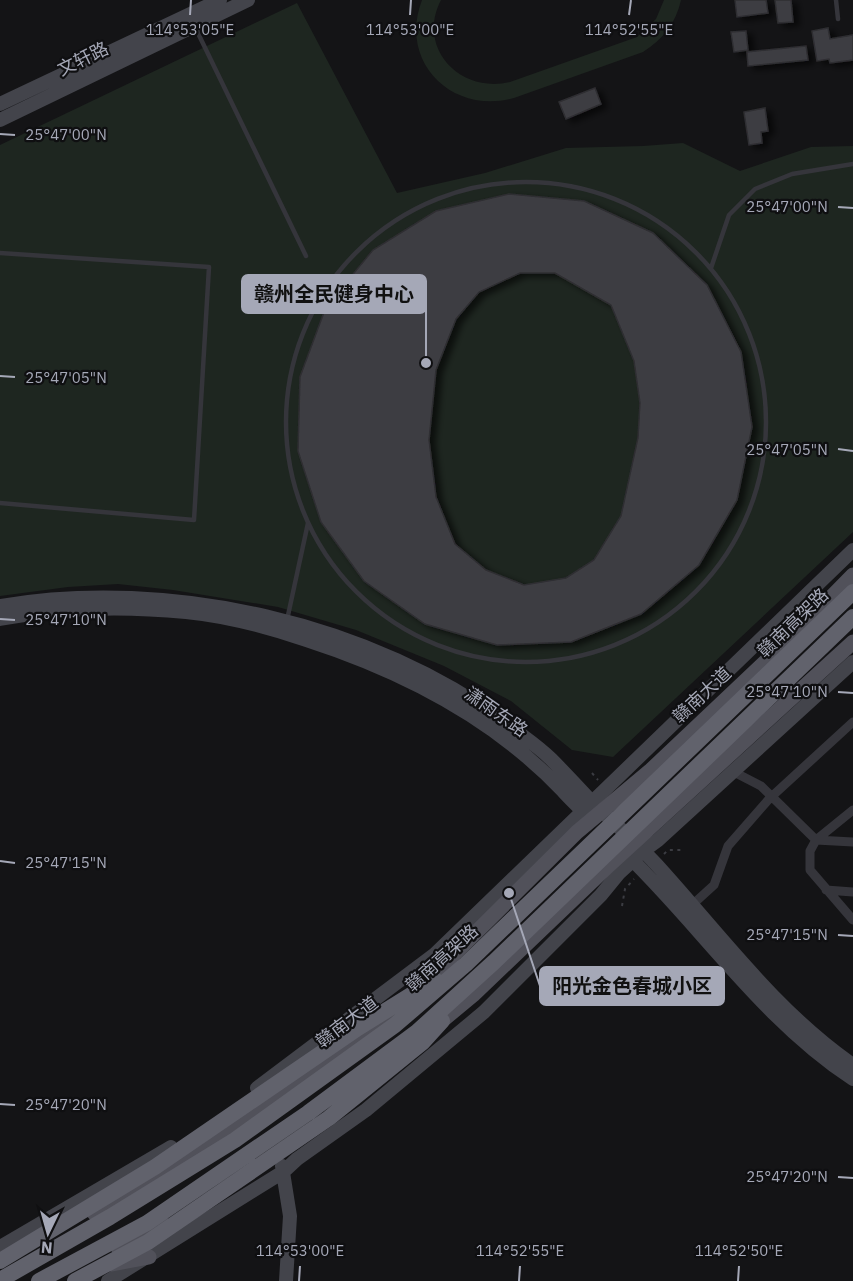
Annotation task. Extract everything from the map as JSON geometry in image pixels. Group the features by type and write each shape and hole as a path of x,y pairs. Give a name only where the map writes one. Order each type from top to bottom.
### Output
{"highway":[{"name":"赣南高架路","path":"0,1280 110,1217 235,1140 395,1025 481,950 853,592"},
{"name":"赣南高架路","path":"39,1281 147,1222 308,1113 417,1032 494,962 853,618"},
{"path":"0,1261 155,1167 358,1029 481,950"},
{"path":"75,1281 148,1242 328,1118 423,1042 494,962"}],"main road":[{"name":"文轩路","path":"0,104 206,9 220,0"},
{"name":"文轩路","path":"0,120 194,25 206,9 248,0"},
{"path":"0,1247 167,1150 255,1089 435,954 592,811 853,550"},
{"name":"赣南大道","path":"0,1267 177,1165 266,1106 386,1019 441,968 577,832 592,811 651,770 802,627 853,575"},
{"name":"潇雨东路","path":"0,606 91,596 142,598 243,611 333,635 421,672 482,706 549,757 592,811"},
{"name":"潇雨东路","path":"0,619 23,614 90,608 188,612 262,627 331,647 417,684 476,717 592,811 692,905 741,962 787,1010 833,1051 853,1065"},
{"path":"64,1281 88,1269 202,1198 352,1094 473,995 633,851 853,642"},
{"path":"108,1281 283,1172 297,1159 366,1110 484,1012 601,895 633,851 658,840 853,662"},
{"name":"潇雨东路","path":"633,851 779,1020 827,1062 853,1079"},
{"path":"280,1146 290,1216 286,1281"},
{"path":"71,1227 105,1186"},
{"path":"88,1269 149,1257"}],"street":[{"path":"692,905 714,885 728,846 772,796 853,722"},
{"path":"732,771 761,786 816,840 853,842"},
{"path":"853,810 816,840 810,851 810,870 853,920"},
{"path":"826,890 853,891"}],"lane":[{"path":"836,0 838,19"},
{"path":"194,25 306,256"},
{"path":"711,268 729,215 756,189 792,174 853,164"},
{"path":"522,182 576,187 626,203 673,231 711,268 747,324 766,389 766,456 748,520 712,577 662,621 602,651 536,663 469,656 407,632 354,591 313,537 308,523 290,475 284,422 290,369 304,328 336,273 373,235 419,206 469,188 522,182"},
{"path":"0,253 210,267 194,520 0,503"},
{"path":"287,623 308,523"}],"path":[{"path":"668,850 682,850"},
{"path":"622,906 626,889 630,883"}],"shaded area":[{"path":"422,0 441,0 435,18 434,35 447,64 460,74 475,81 492,84 510,82 637,37 656,19 664,0 681,0 668,30 643,52 514,98 491,101 470,99 451,91 436,79 424,63 418,44 417,23"},
{"path":"297,3 397,193 485,173 566,148 683,143 740,171 811,147 853,146 853,532 613,757 572,750 511,701 444,666 356,630 278,607 173,590 118,584 68,587 0,596 0,145"}],"building":[{"path":"735,0 766,0 768,13 737,17"},
{"path":"775,0 791,0 793,22 778,23"},
{"path":"828,28 830,39 853,35 853,60 830,63 829,59 817,61 812,31"},
{"path":"746,31 748,50 734,52 731,32"},
{"path":"806,46 808,60 748,66 747,52"},
{"path":"595,88 601,104 566,119 559,102"},
{"path":"765,108 768,131 761,132 762,143 749,145 744,112"},
{"path":"509,194 584,201 653,233 707,285 741,352 752,427 737,500 699,565 641,614 571,642 497,645 425,624 364,581 321,522 298,451 300,377 326,307 373,250 436,211","holes":["520,273 555,273 611,305 634,361 640,403 638,438 621,516 594,560 566,578 524,585 486,570 455,544 436,497 429,440 436,370 456,319 479,292"]}],"place":[{"name":"赣州全民健身中心","path":"426,363"},
{"name":"阳光金色春城小区","path":"509,893"}]}
